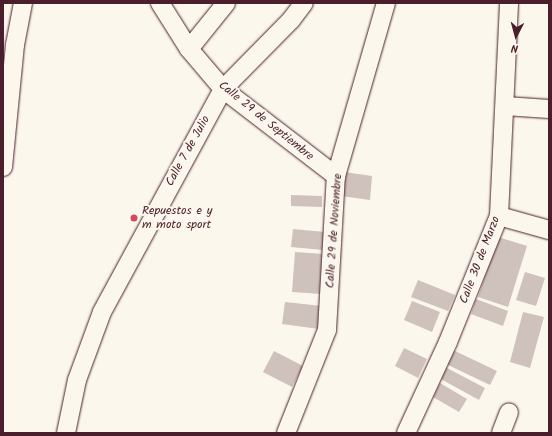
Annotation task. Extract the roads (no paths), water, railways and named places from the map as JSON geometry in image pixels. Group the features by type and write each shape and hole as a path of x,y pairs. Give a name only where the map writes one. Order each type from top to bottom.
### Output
{"street":[{"path":"3,167 15,44 23,3"},
{"name":"Calle 29 de Septiembre","path":"160,3 189,49 223,89 336,176"},
{"path":"189,49 226,3"},
{"name":"Calle 7 de Julio","path":"66,433 77,380 102,312 223,89 291,20 304,3"},
{"name":"Calle 29 de Noviembre","path":"286,433 328,330 336,176 386,3"},
{"name":"Calle 30 de Marzo","path":"406,433 448,342 499,216 509,3"},
{"path":"505,106 549,109"},
{"path":"499,216 549,230"},
{"path":"501,433 509,412"}],"place":[{"name":"Repuestos e y m moto sport","path":"134,218"}]}
